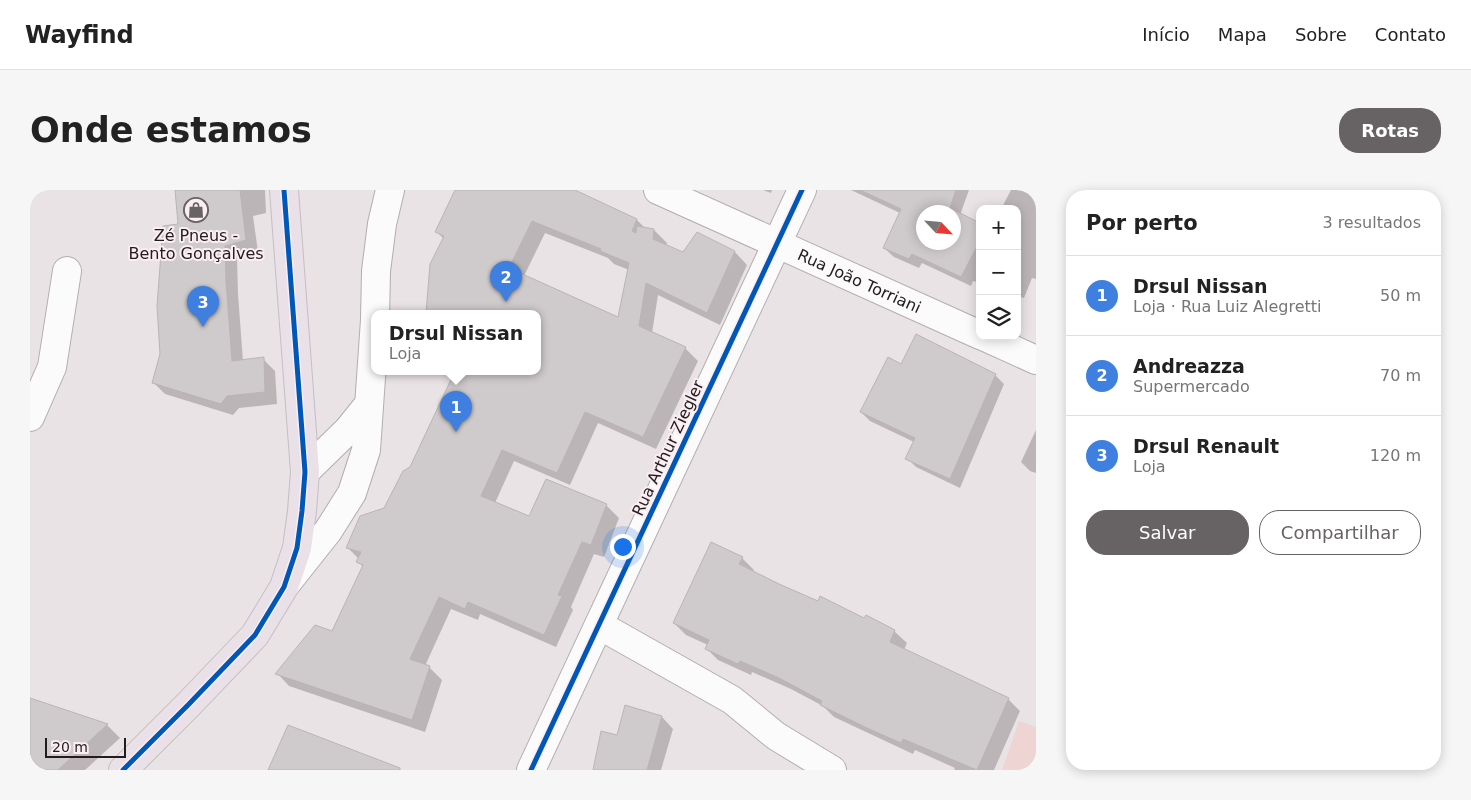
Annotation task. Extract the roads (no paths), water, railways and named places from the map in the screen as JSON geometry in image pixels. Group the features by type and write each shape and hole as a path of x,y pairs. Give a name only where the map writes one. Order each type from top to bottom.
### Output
{"main road":[{"path":"123,770 255,635 284,587 297,548 305,472 284,190"}],"street":[{"path":"375,310 376,271 382,224 390,190"},
{"name":"Rua João Torriani","path":"658,190 976,334"},
{"name":"Rua Arthur Ziegler","path":"531,770 802,190"},
{"path":"30,417 52,367 67,271"},
{"name":"Rua João Torriani","path":"990,340 1036,360"},
{"path":"284,587 328,531 352,493 366,450 371,375"},
{"path":"305,472 348,430 369,404"},
{"path":"599,625 732,700 776,736 832,770"}],"place":[{"name":"Zé Pneus - Bento Gonçalves","path":"196,210"},
{"name":"Andreazza","path":"506,302"},
{"name":"Drsul Renault","path":"203,327"},
{"name":"Drsul Nissan","path":"456,432"}]}
